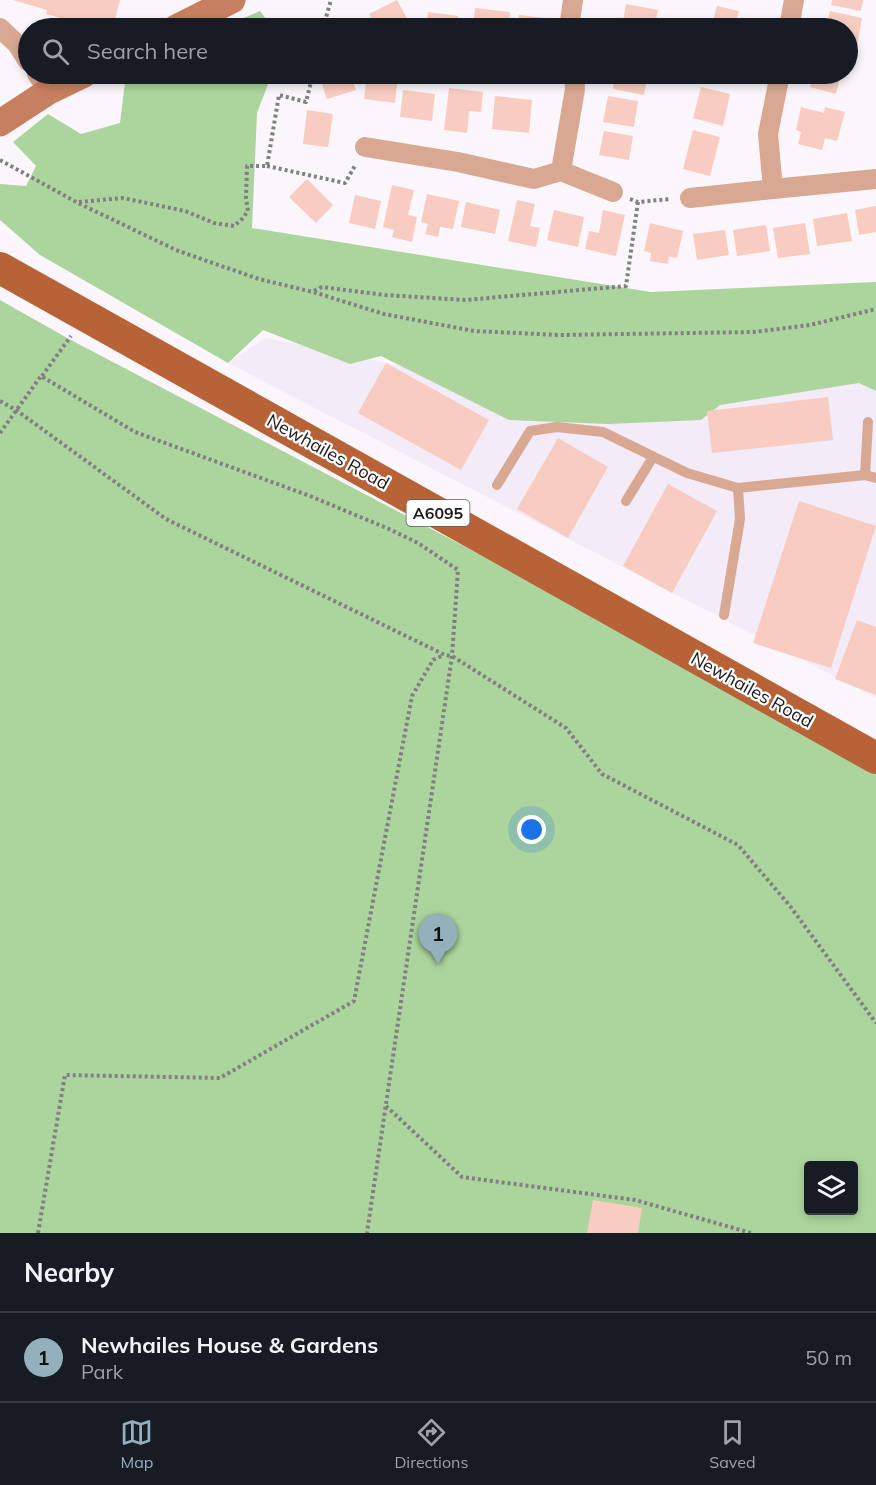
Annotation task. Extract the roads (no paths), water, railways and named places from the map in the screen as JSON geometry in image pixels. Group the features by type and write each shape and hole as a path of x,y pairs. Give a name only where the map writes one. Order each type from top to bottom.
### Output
{"main road":[{"name":"Newhailes Road","path":"0,268 876,758"}],"street":[{"path":"196,18 232,0"},
{"path":"570,18 573,0"},
{"path":"791,18 794,0"},
{"path":"0,28 18,45"},
{"path":"0,123 41,84"},
{"path":"561,171 575,84"},
{"path":"773,189 768,134 778,84"},
{"path":"365,147 458,162 534,179 561,171 613,192"},
{"path":"690,198 876,179"}],"lane":[{"path":"865,475 868,422"},
{"path":"497,485 530,431 557,427 603,432 687,474 738,488 865,475 876,478"},
{"path":"626,501 653,457"},
{"path":"724,615 740,519 738,488"}],"place":[{"name":"Newhailes House & Gardens","path":"438,964"}]}
